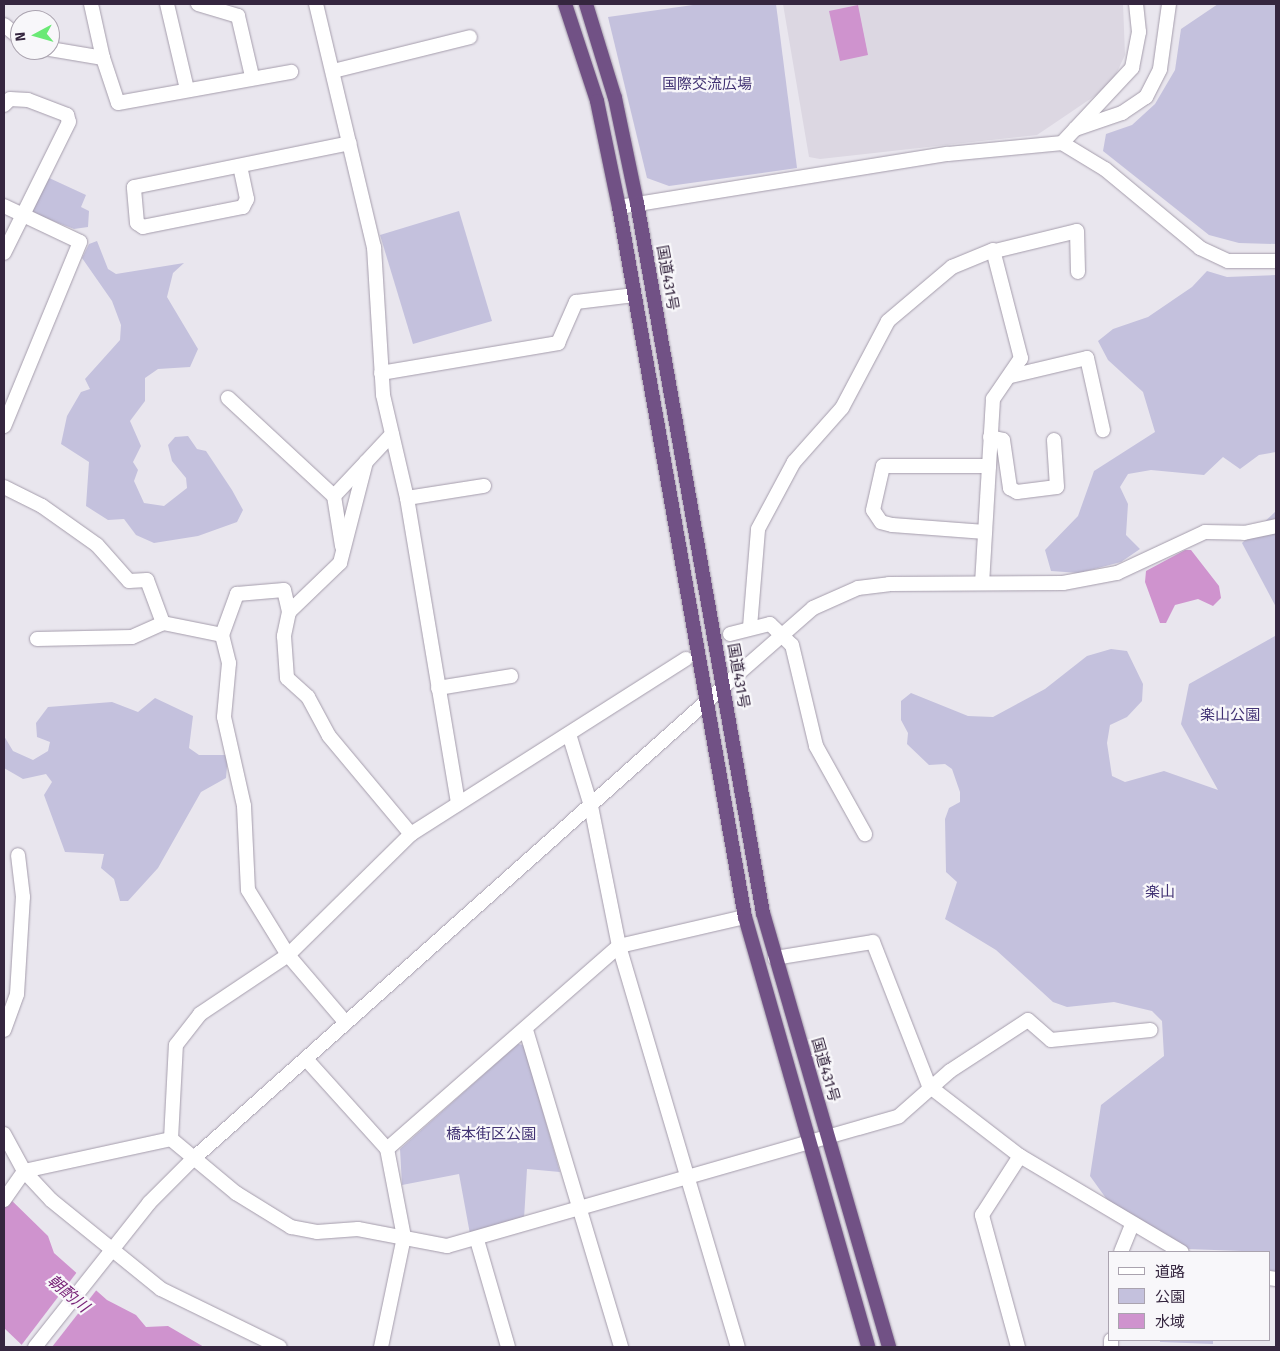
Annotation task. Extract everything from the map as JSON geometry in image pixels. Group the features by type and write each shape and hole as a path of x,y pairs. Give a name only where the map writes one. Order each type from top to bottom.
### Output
{"highway":[{"path":"565,4 597,101 620,207 745,917 868,1347"},
{"name":"国道431号","path":"586,4 615,98 637,203 724,686 754,869 775,958 889,1347"}],"street":[{"path":"91,4 103,58 118,103 252,76 291,72"},
{"path":"167,4 187,89"},
{"path":"198,4 238,16 252,76"},
{"path":"316,4 374,247 381,373 392,434 407,498 458,804"},
{"path":"1062,144 1132,68 1139,32 1136,4"},
{"path":"1075,129 1122,113 1146,97 1160,69 1169,4"},
{"path":"333,71 470,37"},
{"path":"60,51 103,58"},
{"path":"4,105 10,99 28,100 67,115 68,122 21,213 4,253"},
{"path":"240,166 246,199 243,207 143,227 137,223 134,187 350,143"},
{"path":"620,207 948,154 1062,144 1105,169 1200,248 1228,261 1276,261"},
{"path":"4,206 80,242 4,426"},
{"path":"750,627 758,529 794,462 855,388 888,321 964,259 995,250 1077,231 1078,272"},
{"path":"995,250 1021,350 1011,376"},
{"path":"381,373 558,342 576,302 635,296"},
{"path":"982,583 993,399 1001,383 1011,376 1087,358 1103,430"},
{"path":"228,398 334,496 343,552"},
{"path":"334,496 392,434"},
{"path":"990,437 1003,440 1010,488 1017,492 1057,487 1054,440"},
{"path":"289,612 335,571 343,552 366,462"},
{"path":"985,532 892,525 881,522 873,510 883,466 989,466"},
{"path":"407,498 484,486"},
{"path":"4,488 42,506 97,545 129,581 147,580 164,623"},
{"path":"35,1347 111,1249 192,1159 813,608 858,588 982,583 1064,583 1118,572 1205,532 1244,533 1276,526"},
{"path":"346,1023 288,955 248,890 244,806 224,717 229,663 222,635 231,601 241,592 282,588 289,612 284,636 287,678 308,697 329,736 411,834"},
{"path":"37,639 132,637 164,623 222,635"},
{"path":"730,634 750,627 770,624 784,634 792,645 816,746 865,834"},
{"path":"686,659 411,834 288,955 200,1014 180,1038 174,1053 171,1139 192,1159 253,1205 291,1227 317,1232 358,1229 447,1246 477,1240 688,1180 827,1136 899,1116 929,1086 991,1040 1028,1020 1051,1040 1151,1030"},
{"path":"438,688 511,676"},
{"path":"569,734 591,806 620,946 738,1347"},
{"path":"4,1030 17,994 23,897 18,855"},
{"path":"387,1149 526,1030 620,946 745,917"},
{"path":"775,958 873,942 929,1086 1020,1156 1132,1225 1180,1251"},
{"path":"526,1030 621,1347"},
{"path":"306,1059 387,1149 404,1237 381,1347"},
{"path":"4,1134 24,1171 79,1226 161,1289 280,1347"},
{"path":"4,1200 24,1171 171,1139"},
{"path":"1018,1347 982,1215 1020,1156"},
{"path":"1121,1251 1132,1225"},
{"path":"477,1240 508,1347"}],"shaded area":[{"path":"783,4 1123,4 1125,55 1111,85 1037,135 820,159 809,157"}],"green space":[{"name":"国際交流広場","path":"700,4 776,4 797,168 669,186 647,178 608,17"},
{"path":"1218,4 1276,4 1276,244 1239,243 1209,235 1103,151 1106,134 1132,125 1155,104 1175,70 1181,29"},
{"path":"47,177 86,195 81,207 89,211 88,227 74,229 32,213"},
{"path":"459,211 492,321 413,344 380,235"},
{"path":"97,241 108,269 116,274 184,263 173,273 167,297 198,349 190,367 158,369 145,378 145,401 130,421 141,446 133,462 138,470 134,481 144,503 164,506 187,488 186,478 172,461 168,445 175,437 188,436 197,449 206,451 232,490 243,510 237,522 198,536 154,543 136,535 124,519 108,520 86,506 89,462 61,444 67,416 81,392 90,389 85,379 120,340 121,325 112,301 82,258 89,244"},
{"path":"1207,271 1227,277 1276,275 1276,452 1259,455 1240,469 1223,457 1204,475 1151,470 1128,474 1120,487 1128,504 1126,535 1140,549 1121,562 1079,573 1051,571 1045,550 1078,516 1094,471 1155,432 1143,392 1108,360 1098,341 1113,329 1148,317 1192,287"},
{"path":"1276,511 1276,607 1242,543"},
{"name":"楽山","path":"1276,629 1276,1275 1270,1275 1270,1251 1187,1249 1108,1201 1090,1176 1101,1105 1164,1056 1162,1021 1152,1011 1114,1002 1067,1007 1053,1002 996,950 945,919 957,882 946,872 945,819 949,808 960,802 960,792 952,769 945,764 929,765 907,744 908,733 901,720 901,701 911,693 968,716 993,717 1045,689 1087,656 1111,649 1127,651 1143,684 1142,701 1127,717 1110,725 1107,743 1112,776 1125,782 1164,771 1218,790 1181,724 1189,684 1275,636"},
{"path":"155,698 193,716 189,748 199,755 228,755 226,778 201,792 158,868 128,901 120,901 114,879 101,868 104,854 65,852 44,795 52,782 46,774 23,779 4,768 4,736 13,751 33,760 48,751 50,742 37,737 36,723 48,707 112,702 138,712"},
{"name":"橋本街区公園","path":"518,1044 524,1045 560,1172 527,1169 524,1219 470,1234 459,1174 402,1185 400,1149"},
{"path":"1213,1341 1213,1344 1160,1342"}],"water":[{"path":"858,5 868,55 840,61 829,11"},
{"path":"1185,550 1191,550 1219,586 1221,598 1213,606 1198,599 1175,605 1166,623 1160,623 1145,582 1146,571"},
{"name":"朝酌川","path":"4,1193 48,1236 54,1253 107,1300 136,1315 146,1327 168,1326 204,1347 24,1347 4,1328"}],"pier":[{"path":"77,1272 98,1288 52,1347 20,1347"}],"park label":[{"name":"楽山公園","path":"1230,716"}]}
